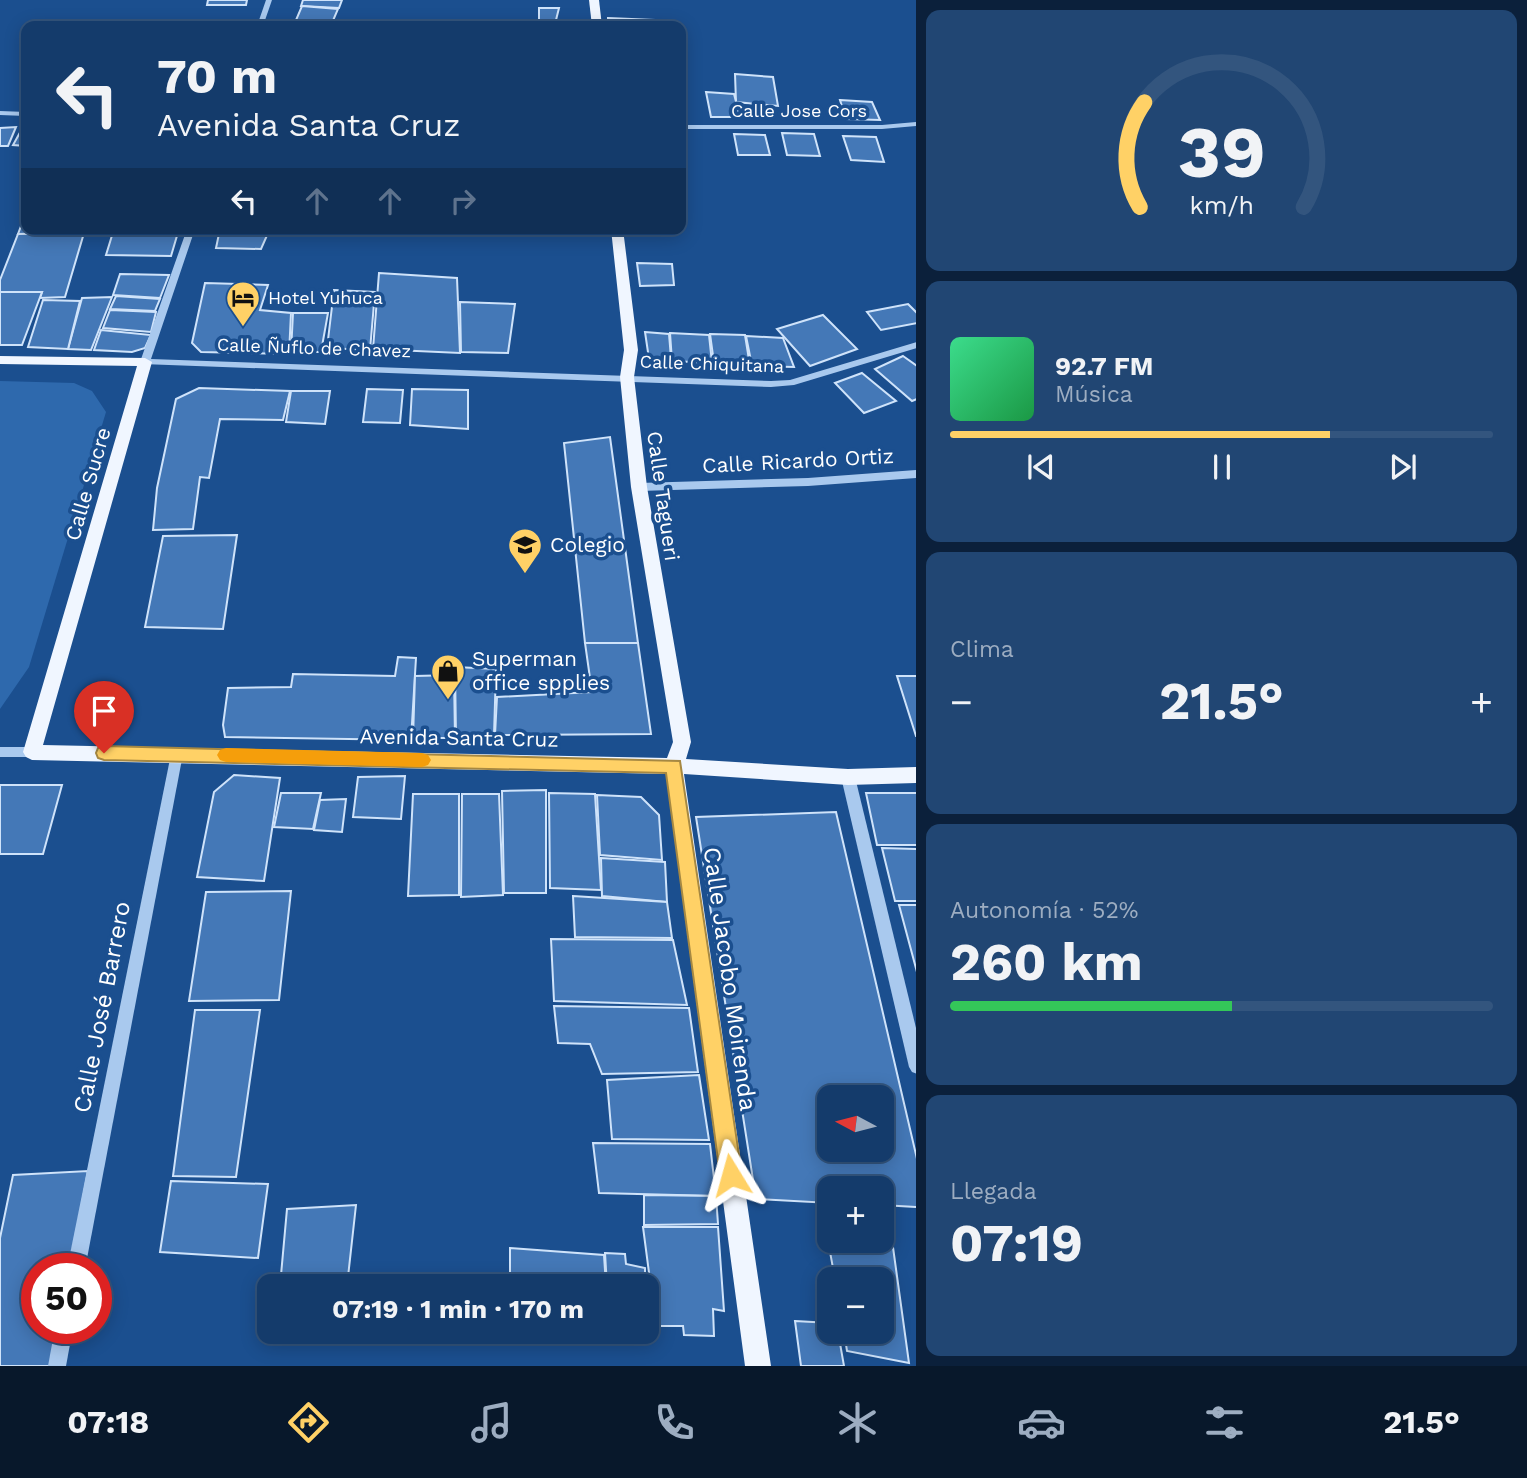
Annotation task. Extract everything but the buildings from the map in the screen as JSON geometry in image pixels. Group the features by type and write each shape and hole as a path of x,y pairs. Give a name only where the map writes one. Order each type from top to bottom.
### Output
{"main road":[{"path":"594,0 596,21"},
{"name":"Calle Tagueri","path":"618,235 631,350 627,377 639,487 682,742 674,766"},
{"name":"Calle Ñuflo de Chavez","path":"0,360 145,362"},
{"name":"Calle Sucre","path":"32,752 145,362"},
{"name":"Avenida Santa Cruz","path":"32,752 674,766 848,777 916,775"},
{"name":"Calle Jacobo Moirenda","path":"674,766 758,1366"}],"street":[{"path":"262,21 269,0"},
{"path":"0,113 21,114"},
{"name":"Calle Jose Cors","path":"686,127 882,127 916,124"},
{"name":"Calle Sucre","path":"145,362 189,235"},
{"name":"Calle Chiquitana","path":"627,377 791,383 916,345"},
{"name":"Calle Ñuflo de Chavez","path":"145,362 627,377"},
{"name":"Calle Ricardo Ortiz","path":"639,487 808,482 916,474"},
{"name":"Avenida Santa Cruz","path":"0,752 32,752"},
{"name":"Calle José Barrero","path":"79,1253 177,754"},
{"path":"848,777 916,1067"},
{"path":"57,1366 61,1344"}],"shaded area":[{"path":"0,381 74,383 92,391 106,412 29,667 0,709"}],"slow traffic":[{"path":"226,755 422,760"}],"place":[{"name":"Hotel Yuhuca","path":"243,328"},
{"name":"Colegio","path":"525,575"},
{"name":"Superman office spplies","path":"448,701"}],"route":[{"path":"104,753 674,766 731,1175"}]}
